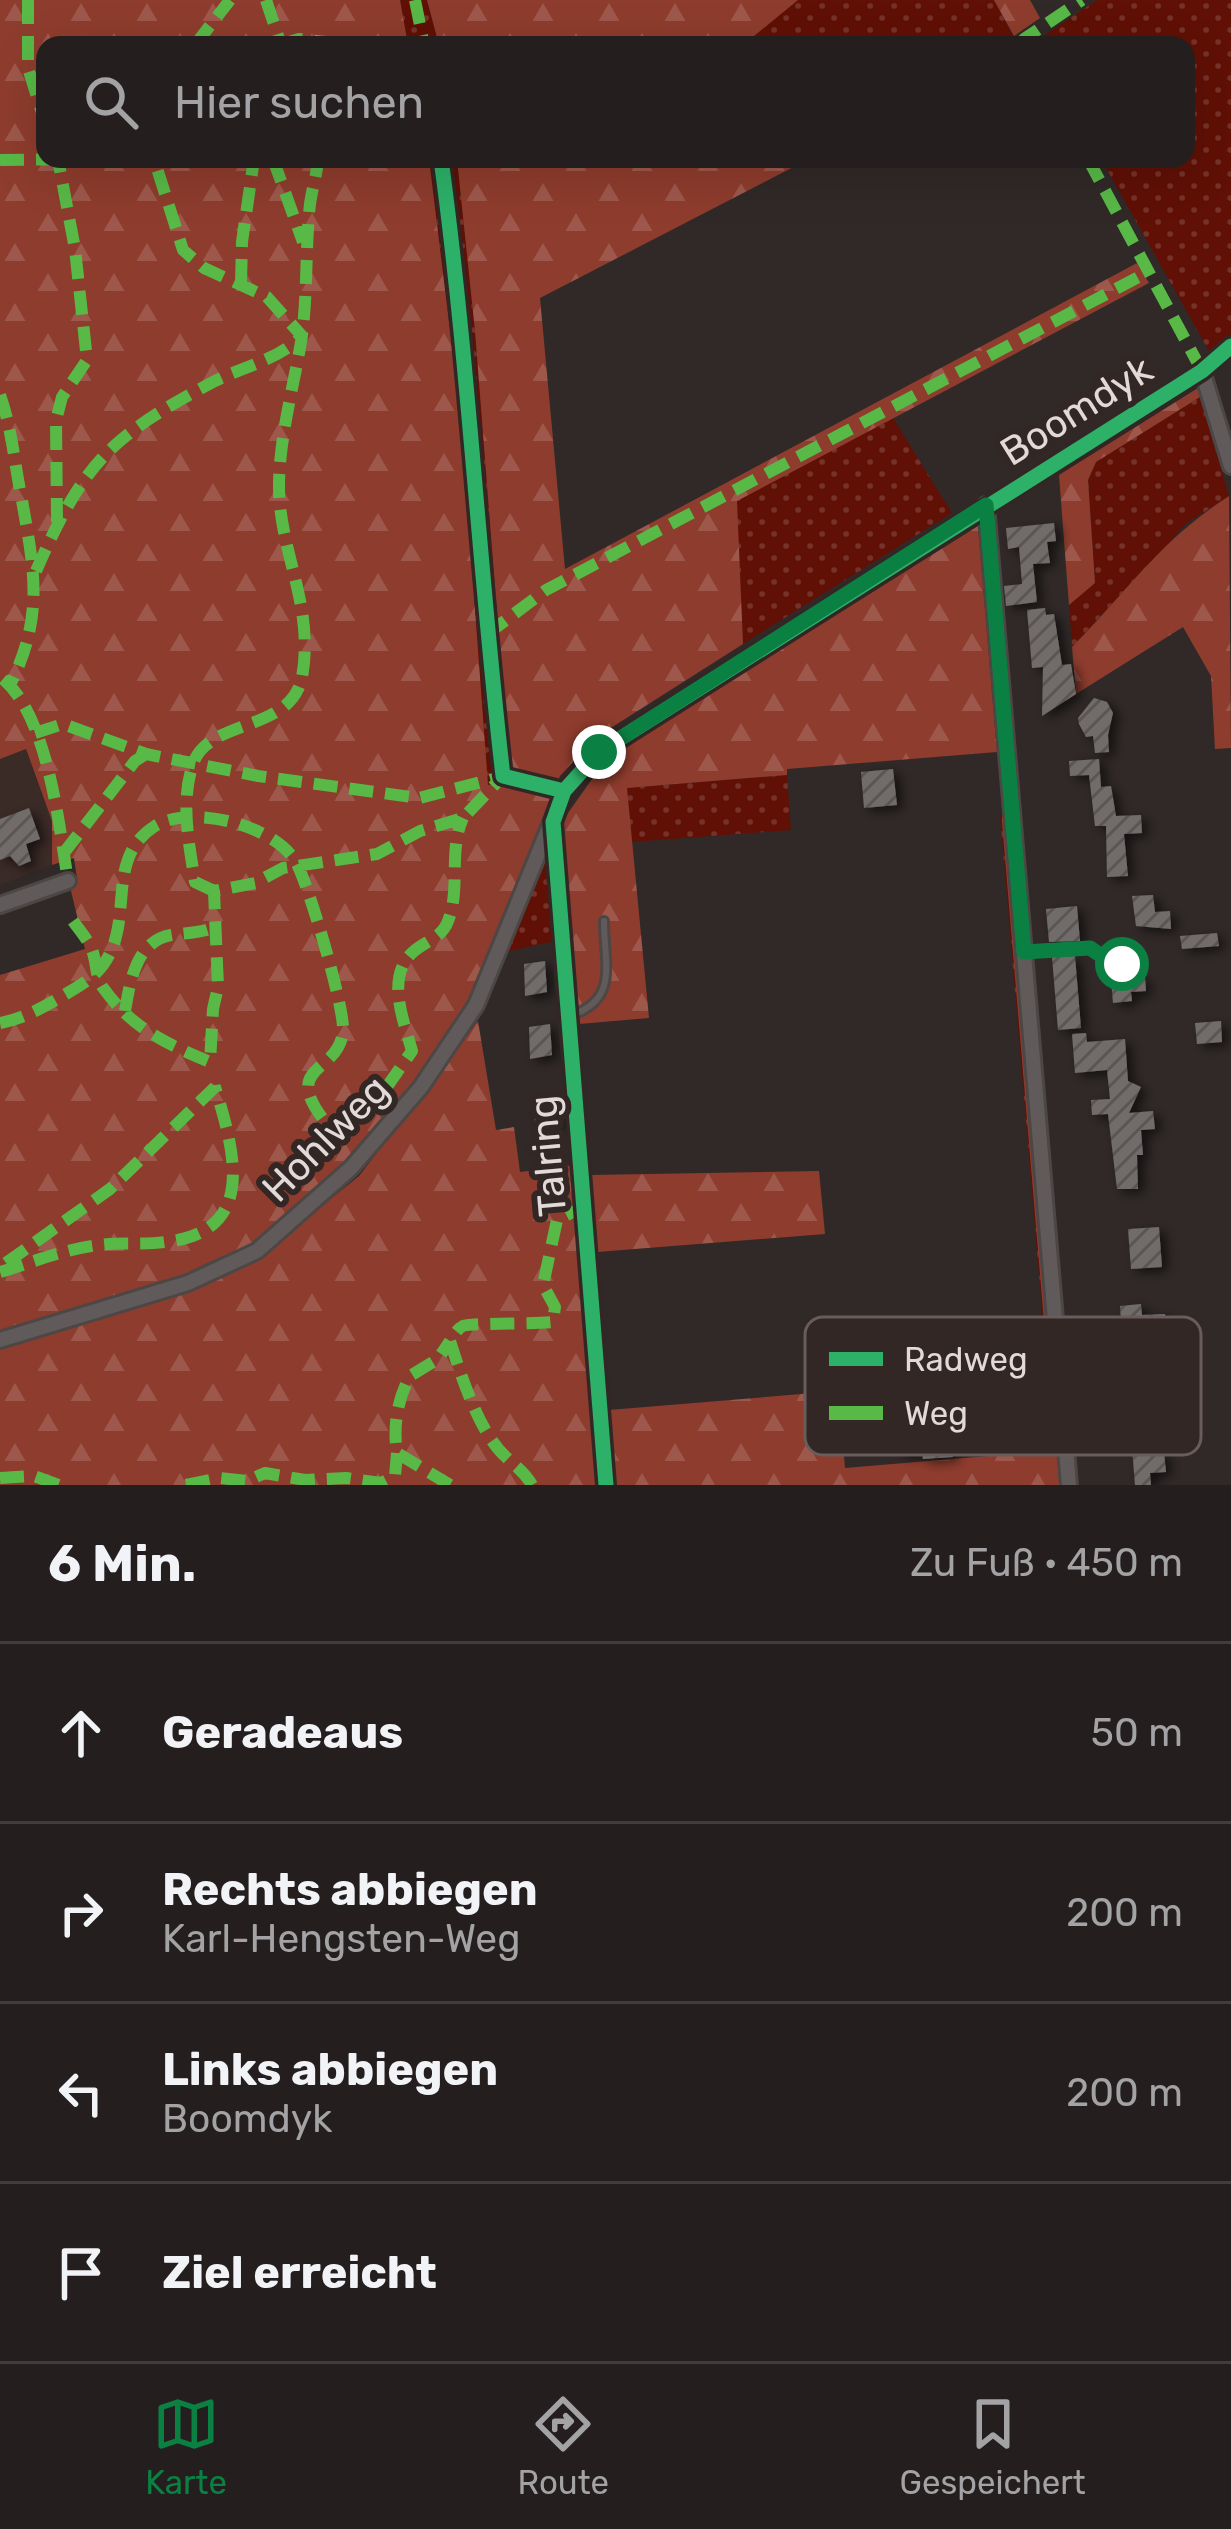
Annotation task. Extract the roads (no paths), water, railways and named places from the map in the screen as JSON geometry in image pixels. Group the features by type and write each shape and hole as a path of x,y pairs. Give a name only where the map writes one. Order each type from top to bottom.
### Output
{"street":[{"name":"Boomdyk","path":"553,822 564,790 599,752 1202,371 1231,346"},
{"path":"1202,371 1231,466"},
{"path":"986,505 1055,1317"},
{"name":"Talring","path":"553,822 606,1485"},
{"name":"Hohlweg","path":"0,1340 188,1283 257,1251 351,1168 421,1088 476,1005 553,822"},
{"path":"0,905 68,881"},
{"path":"1066,1455 1069,1485"}],"lane":[{"path":"569,1016 594,1007 604,994 604,921"},
{"path":"1024,952 1090,948 1112,963 1134,964"}],"waterway":[{"path":"1004,819 1046,1317"},
{"path":"1057,1455 1060,1485"}]}
